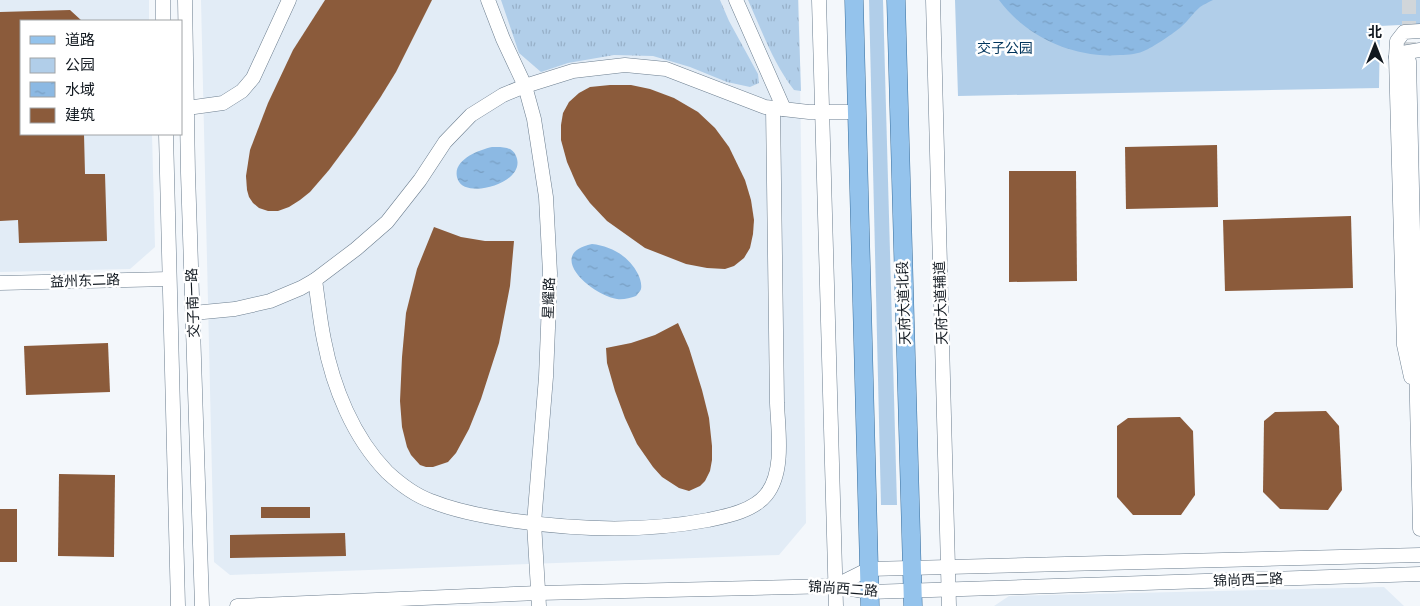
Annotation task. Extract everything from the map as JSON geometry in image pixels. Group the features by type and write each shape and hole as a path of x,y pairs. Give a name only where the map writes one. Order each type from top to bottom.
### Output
{"main road":[{"path":"854,0 870,599"},
{"name":"天府大道北段","path":"896,0 912,599"}],"street":[{"path":"163,0 163,20"},
{"name":"交子南一路","path":"184,0 202,606"},
{"path":"187,108 223,103 242,91 253,78 289,0"},
{"name":"星耀路","path":"488,0 503,39 525,86 534,119 546,197 550,273 546,377 534,523 539,600"},
{"path":"315,280 324,341 336,384 352,422 368,450 387,472 404,487 430,501 458,510 497,518 590,528 639,528 690,523 728,516 750,507 766,496 774,482 778,466 778,108 736,0"},
{"path":"819,0 836,606"},
{"name":"天府大道辅道","path":"933,0 949,606"},
{"path":"1403,59 1397,41 1404,32 1420,31"},
{"path":"1420,50 1402,53 1417,398 1420,530"},
{"path":"193,313 235,309 270,301 302,288 315,280 356,249 387,222 420,180 445,142 471,115 503,95 573,71 625,65 666,68 765,107 822,112 857,112"},
{"name":"交子南一路","path":"166,135 178,606"},
{"name":"益州东二路","path":"0,283 169,279"},
{"path":"835,586 869,569 1420,555"},
{"name":"锦尚西二路","path":"236,606 539,600 835,586 870,599 912,599 948,590 1420,574"}],"shaded area":[{"path":"0,0 149,0 149,20 20,20 20,135 152,135 155,247 130,269 0,272"},
{"path":"201,0 799,0 806,523 779,555 230,575 214,562"},
{"path":"1384,587 1404,606 994,606 1009,596"}],"green space":[{"path":"501,0 720,0 729,21 758,74 759,83 750,87 727,82 690,67 653,56 614,55 568,63 541,72 519,53"},
{"path":"748,0 798,0 801,91 794,90 780,69"},
{"path":"869,0 883,0 897,505 881,505"},
{"name":"交子公园","path":"955,0 1420,0 1420,24 1380,26 1379,88 958,96"}],"water":[{"path":"999,0 1213,0 1200,7 1181,27 1150,48 1133,54 1103,55 1069,49 1037,35 1023,25"},
{"path":"492,147 512,150 516,156 517,166 513,174 505,181 494,186 472,188 463,186 458,180 458,167 473,154"},
{"path":"592,244 613,250 630,262 638,274 641,283 641,290 636,296 619,299 607,296 585,282 577,274 572,265 572,256 578,249"}],"building":[{"path":"325,0 432,0 396,72 355,135 329,170 310,192 300,200 278,211 268,211 259,208 249,197 246,176 250,150 268,103 293,50"},
{"path":"70,10 81,20 20,20 20,135 84,135 85,174 105,174 107,241 19,243 18,220 0,221 0,12"},
{"path":"631,85 650,89 674,98 698,112 715,128 729,147 745,180 754,220 750,248 744,258 734,266 725,269 686,264 645,248 607,221 590,203 577,185 567,162 561,140 563,113 569,102 579,93 590,87"},
{"path":"1217,145 1218,207 1126,209 1125,147"},
{"path":"1009,171 1076,171 1077,281 1009,282"},
{"path":"1351,216 1353,288 1225,291 1223,220"},
{"path":"434,227 461,237 485,241 514,241 510,286 499,343 481,399 469,429 456,453 448,462 433,467 426,467 420,465 407,447 402,427 400,401 406,313 417,269"},
{"path":"678,323 689,348 702,390 709,418 712,446 710,471 705,481 700,486 689,491 679,488 662,477 637,444 615,391 607,363 606,348 631,343 655,335"},
{"path":"108,343 110,392 26,395 24,346"},
{"path":"1326,411 1339,426 1342,490 1328,510 1280,509 1263,492 1264,421 1275,412"},
{"path":"1180,417 1193,431 1195,495 1181,515 1133,515 1117,497 1117,426 1128,418"},
{"path":"59,474 115,475 114,557 58,556"},
{"path":"261,507 310,507 310,518 261,518"},
{"path":"0,509 17,509 17,562 0,562"},
{"path":"345,533 346,556 230,558 230,535"}],"tunnel":[{"path":"1409,0 1409,61"}]}
